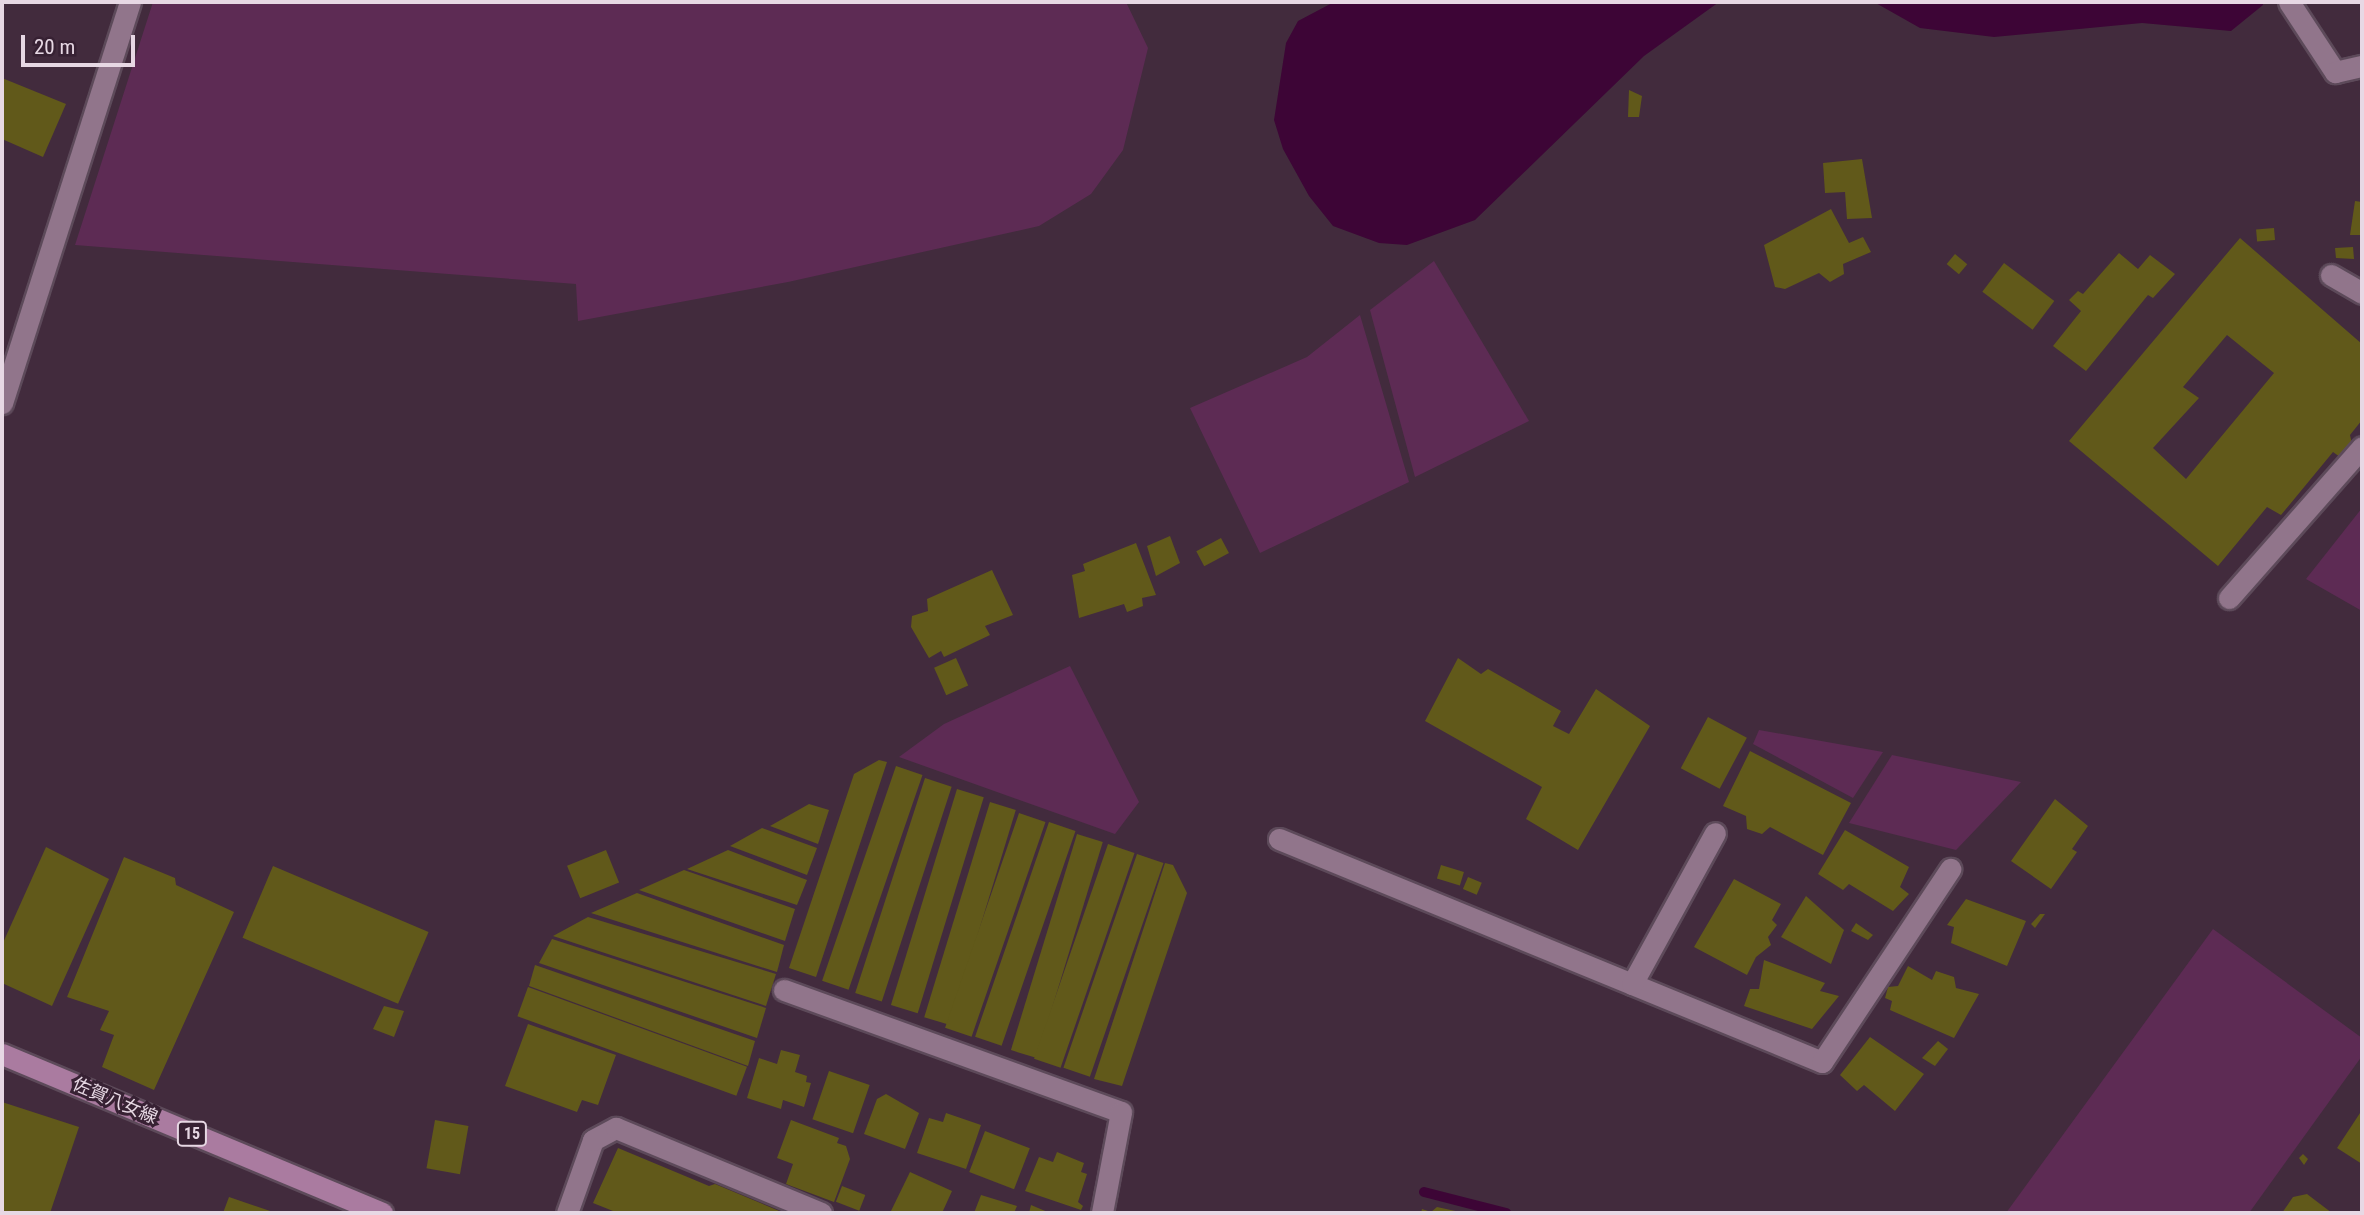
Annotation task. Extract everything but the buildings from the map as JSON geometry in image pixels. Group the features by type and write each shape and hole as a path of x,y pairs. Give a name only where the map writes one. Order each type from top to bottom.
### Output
{"main road":[{"name":"佐賀八女線","path":"2,1054 382,1213"}],"street":[{"path":"2,403 130,2"},
{"path":"2289,2 2335,72 2362,66"},
{"path":"2331,275 2362,293"},
{"path":"2229,598 2362,447"},
{"path":"1632,984 1715,833"},
{"path":"1279,839 1822,1062 1950,869"},
{"path":"784,989 1121,1112 1102,1213"},
{"path":"567,1213 593,1140 616,1128 821,1213"}],"shaded area":[{"path":"153,2 1126,2 1148,48 1123,150 1091,194 1039,226 788,282 578,321 576,284 75,245"},
{"path":"1334,2 1719,2 1644,56 1475,220 1407,245 1379,243 1333,226 1309,196 1283,149 1274,120 1286,43 1298,21"},
{"path":"1874,2 2263,2 2263,5 2231,31 2142,23 1994,37 1920,28"},
{"path":"1434,261 1529,421 1415,477 1370,310"},
{"path":"1360,315 1409,482 1260,553 1190,408 1307,357"},
{"path":"2362,508 2362,611 2306,579"},
{"path":"1070,666 1139,802 1115,834 899,757 944,724"},
{"path":"1759,730 1883,752 1853,798 1753,744"},
{"path":"1892,755 2021,782 1956,850 1849,823"},
{"path":"2213,929 2362,1038 2362,1056 2249,1213 2006,1213"}],"waterway":[{"path":"1424,1192 1506,1213"}]}
